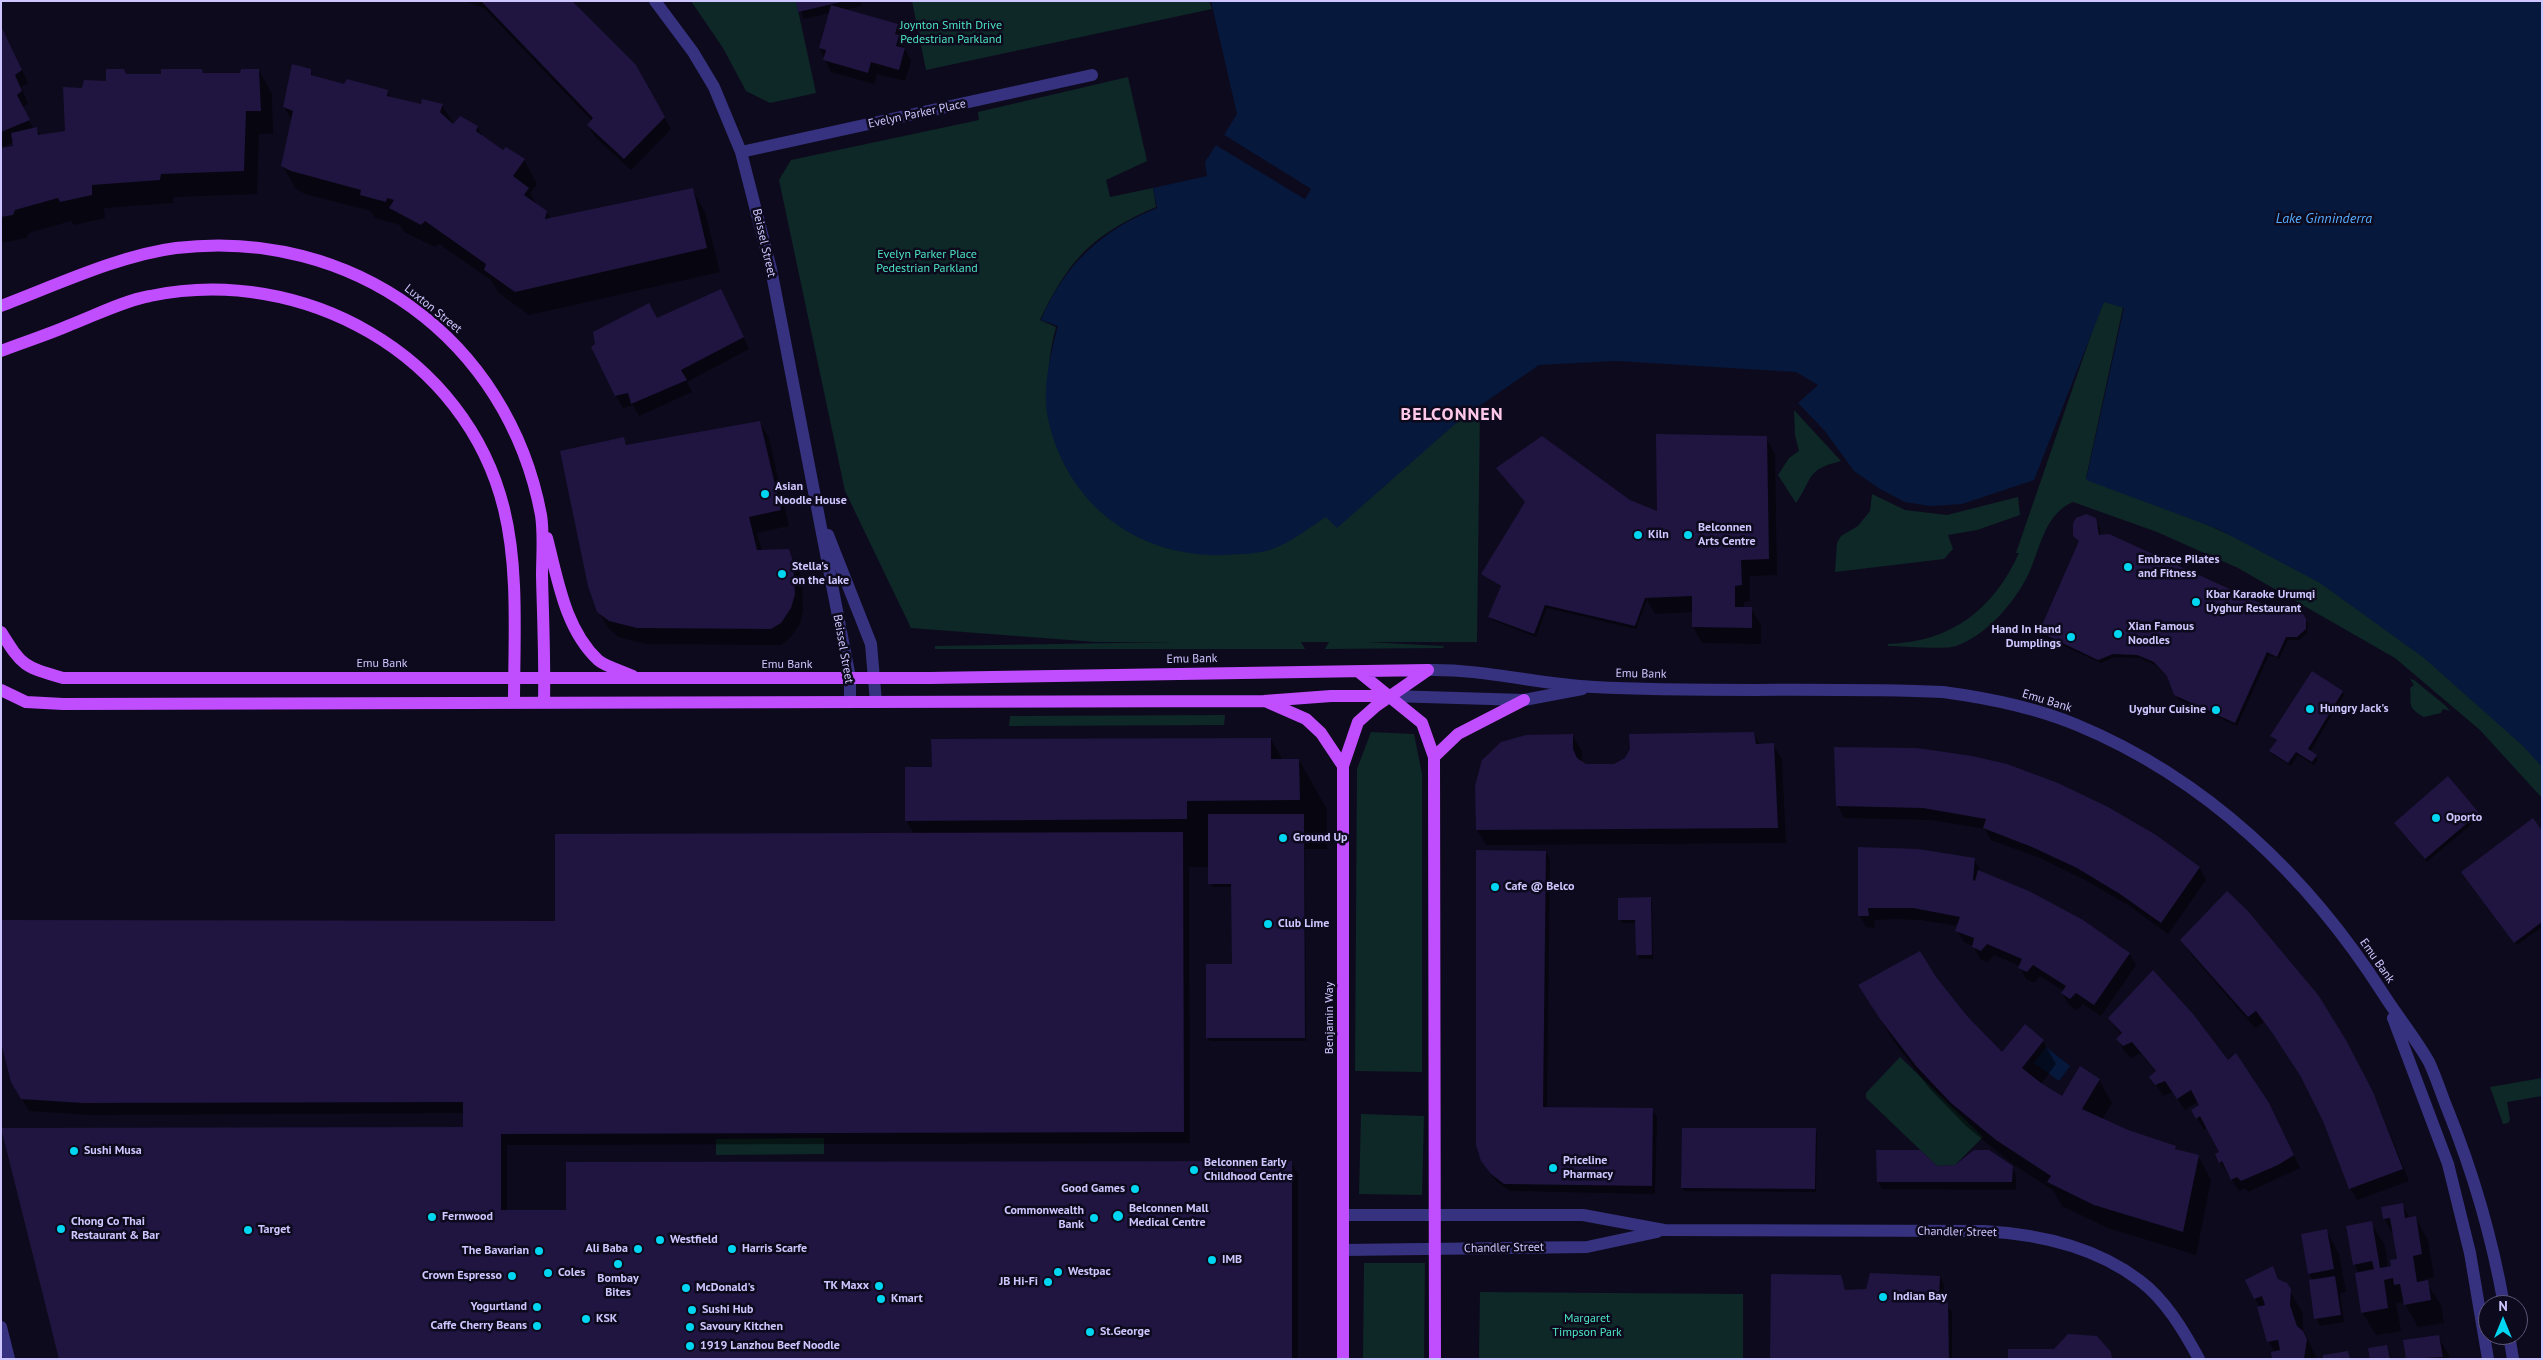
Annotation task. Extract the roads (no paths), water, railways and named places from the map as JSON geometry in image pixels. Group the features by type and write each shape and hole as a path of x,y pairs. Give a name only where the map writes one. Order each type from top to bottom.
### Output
{"main road":[{"name":"Luxton Street","path":"1,306 132,258 174,248 214,245 257,247 298,254 335,265 374,282 406,302 461,350 491,388 510,421 525,455 541,516 544,703"},
{"path":"1,351 148,296 184,290 222,289 263,292 307,304 344,318 380,338 413,362 445,395 469,427 486,460 503,507 512,548 514,703"},
{"path":"541,516 561,592 573,625 599,661 637,678"},
{"name":"Emu Bank","path":"1,632 17,659 34,670 63,678 876,678 1428,670"},
{"name":"Benjamin Way","path":"1343,1359 1343,766 1358,722 1428,670"},
{"path":"1359,672 1392,696 1422,723 1434,757 1435,1359"},
{"name":"Emu Bank","path":"4,692 26,702 63,704 1264,701 1331,696 1392,696"},
{"path":"1434,757 1458,734 1524,700"},
{"path":"1264,701 1306,719 1321,733 1343,766"}],"street":[{"name":"Beissel Street","path":"655,1 693,52 714,87 740,152 771,269 850,678 850,702"},
{"name":"Evelyn Parker Place","path":"740,152 1092,76"},
{"name":"Beissel Street","path":"816,507 871,644 876,678 876,702"},
{"name":"Emu Bank","path":"1428,670 1524,677 1592,687 1942,692 2026,708 2075,724 2152,760 2233,820 2263,847 2319,905 2385,997 2428,1062 2467,1156 2491,1240 2502,1295"},
{"name":"Emu Bank","path":"1392,696 1524,700 1592,687"},
{"name":"Emu Bank","path":"2385,997 2448,1164 2479,1295"},
{"path":"2448,1164 2467,1156"},
{"name":"Chandler Street","path":"1343,1215 1583,1215 1664,1230 1984,1231 2024,1234 2069,1244 2111,1262 2140,1280 2165,1306 2199,1359"},
{"name":"Chandler Street","path":"1343,1250 1587,1247 1664,1230"},
{"path":"1,1327 9,1359"},
{"name":"Emu Bank","path":"2487,1345 2488,1359"},
{"path":"2511,1345 2513,1359"}],"water":[{"name":"Lake Ginninderra","path":"1211,1 2542,1 2542,767 2523,746 2424,658 2320,583 2218,529 2086,480 2124,308 2104,302 2034,480 1962,504 1930,506 1905,502 1880,489 1854,471 1824,430 1798,403 1818,385 1796,372 1616,361 1539,365 1462,418 1337,528 1326,517 1292,539 1270,550 1225,555 1194,554 1164,547 1137,537 1113,522 1091,502 1073,479 1059,453 1049,423 1046,399 1050,362 1058,326 1041,320 1061,283 1073,266 1087,252 1102,238 1119,227 1157,208 1153,188 1207,176 1205,162 1216,145 1305,199 1311,189 1224,135 1237,114"},
{"path":"2046,1047 2070,1066 2059,1081 2034,1063"}],"place":[{"name":"Asian Noodle House","path":"765,494"},
{"name":"Kiln","path":"1638,535"},
{"name":"Belconnen Arts Centre","path":"1688,535"},
{"name":"Embrace Pilates and Fitness","path":"2128,567"},
{"name":"Stella's on the lake","path":"782,574"},
{"name":"Kbar Karaoke Urumqi Uyghur Restaurant","path":"2196,602"},
{"name":"Xian Famous Noodles","path":"2118,634"},
{"name":"Hand In Hand Dumplings","path":"2071,637"},
{"name":"Hungry Jack's","path":"2310,709"},
{"name":"Uyghur Cuisine","path":"2216,710"},
{"name":"Oporto","path":"2436,818"},
{"name":"Ground Up","path":"1283,838"},
{"name":"Cafe @ Belco","path":"1495,887"},
{"name":"Club Lime","path":"1268,924"},
{"name":"Sushi Musa","path":"74,1151"},
{"name":"Priceline Pharmacy","path":"1553,1168"},
{"name":"Belconnen Early Childhood Centre","path":"1194,1170"},
{"name":"Good Games","path":"1135,1189"},
{"name":"Belconnen Mall Medical Centre","path":"1118,1216"},
{"name":"Fernwood","path":"432,1217"},
{"name":"Commonwealth Bank","path":"1094,1218"},
{"name":"Chong Co Thai Restaurant & Bar","path":"61,1229"},
{"name":"Target","path":"248,1230"},
{"name":"Westfield","path":"660,1240"},
{"name":"Ali Baba","path":"638,1249"},
{"name":"Harris Scarfe","path":"732,1249"},
{"name":"The Bavarian","path":"539,1251"},
{"name":"IMB","path":"1212,1260"},
{"name":"Bombay Bites","path":"618,1264"},
{"name":"Westpac","path":"1058,1272"},
{"name":"Coles","path":"548,1273"},
{"name":"Crown Espresso","path":"512,1276"},
{"name":"JB Hi-Fi","path":"1048,1282"},
{"name":"TK Maxx","path":"879,1286"},
{"name":"McDonald's","path":"686,1288"},
{"name":"Indian Bay","path":"1883,1297"},
{"name":"Kmart","path":"881,1299"},
{"name":"Yogurtland","path":"537,1307"},
{"name":"Sushi Hub","path":"692,1310"},
{"name":"KSK","path":"586,1319"},
{"name":"Caffe Cherry Beans","path":"537,1326"},
{"name":"Savoury Kitchen","path":"690,1327"},
{"name":"St.George","path":"1090,1332"},
{"name":"1919 Lanzhou Beef Noodle","path":"690,1346"}],"district":[{"name":"BELCONNEN","path":"1452,415"}],"park label":[{"name":"Joynton Smith Drive Pedestrian Parkland","path":"951,33"},
{"name":"Evelyn Parker Place Pedestrian Parkland","path":"927,262"},
{"name":"Margaret Timpson Park","path":"1587,1326"}]}
